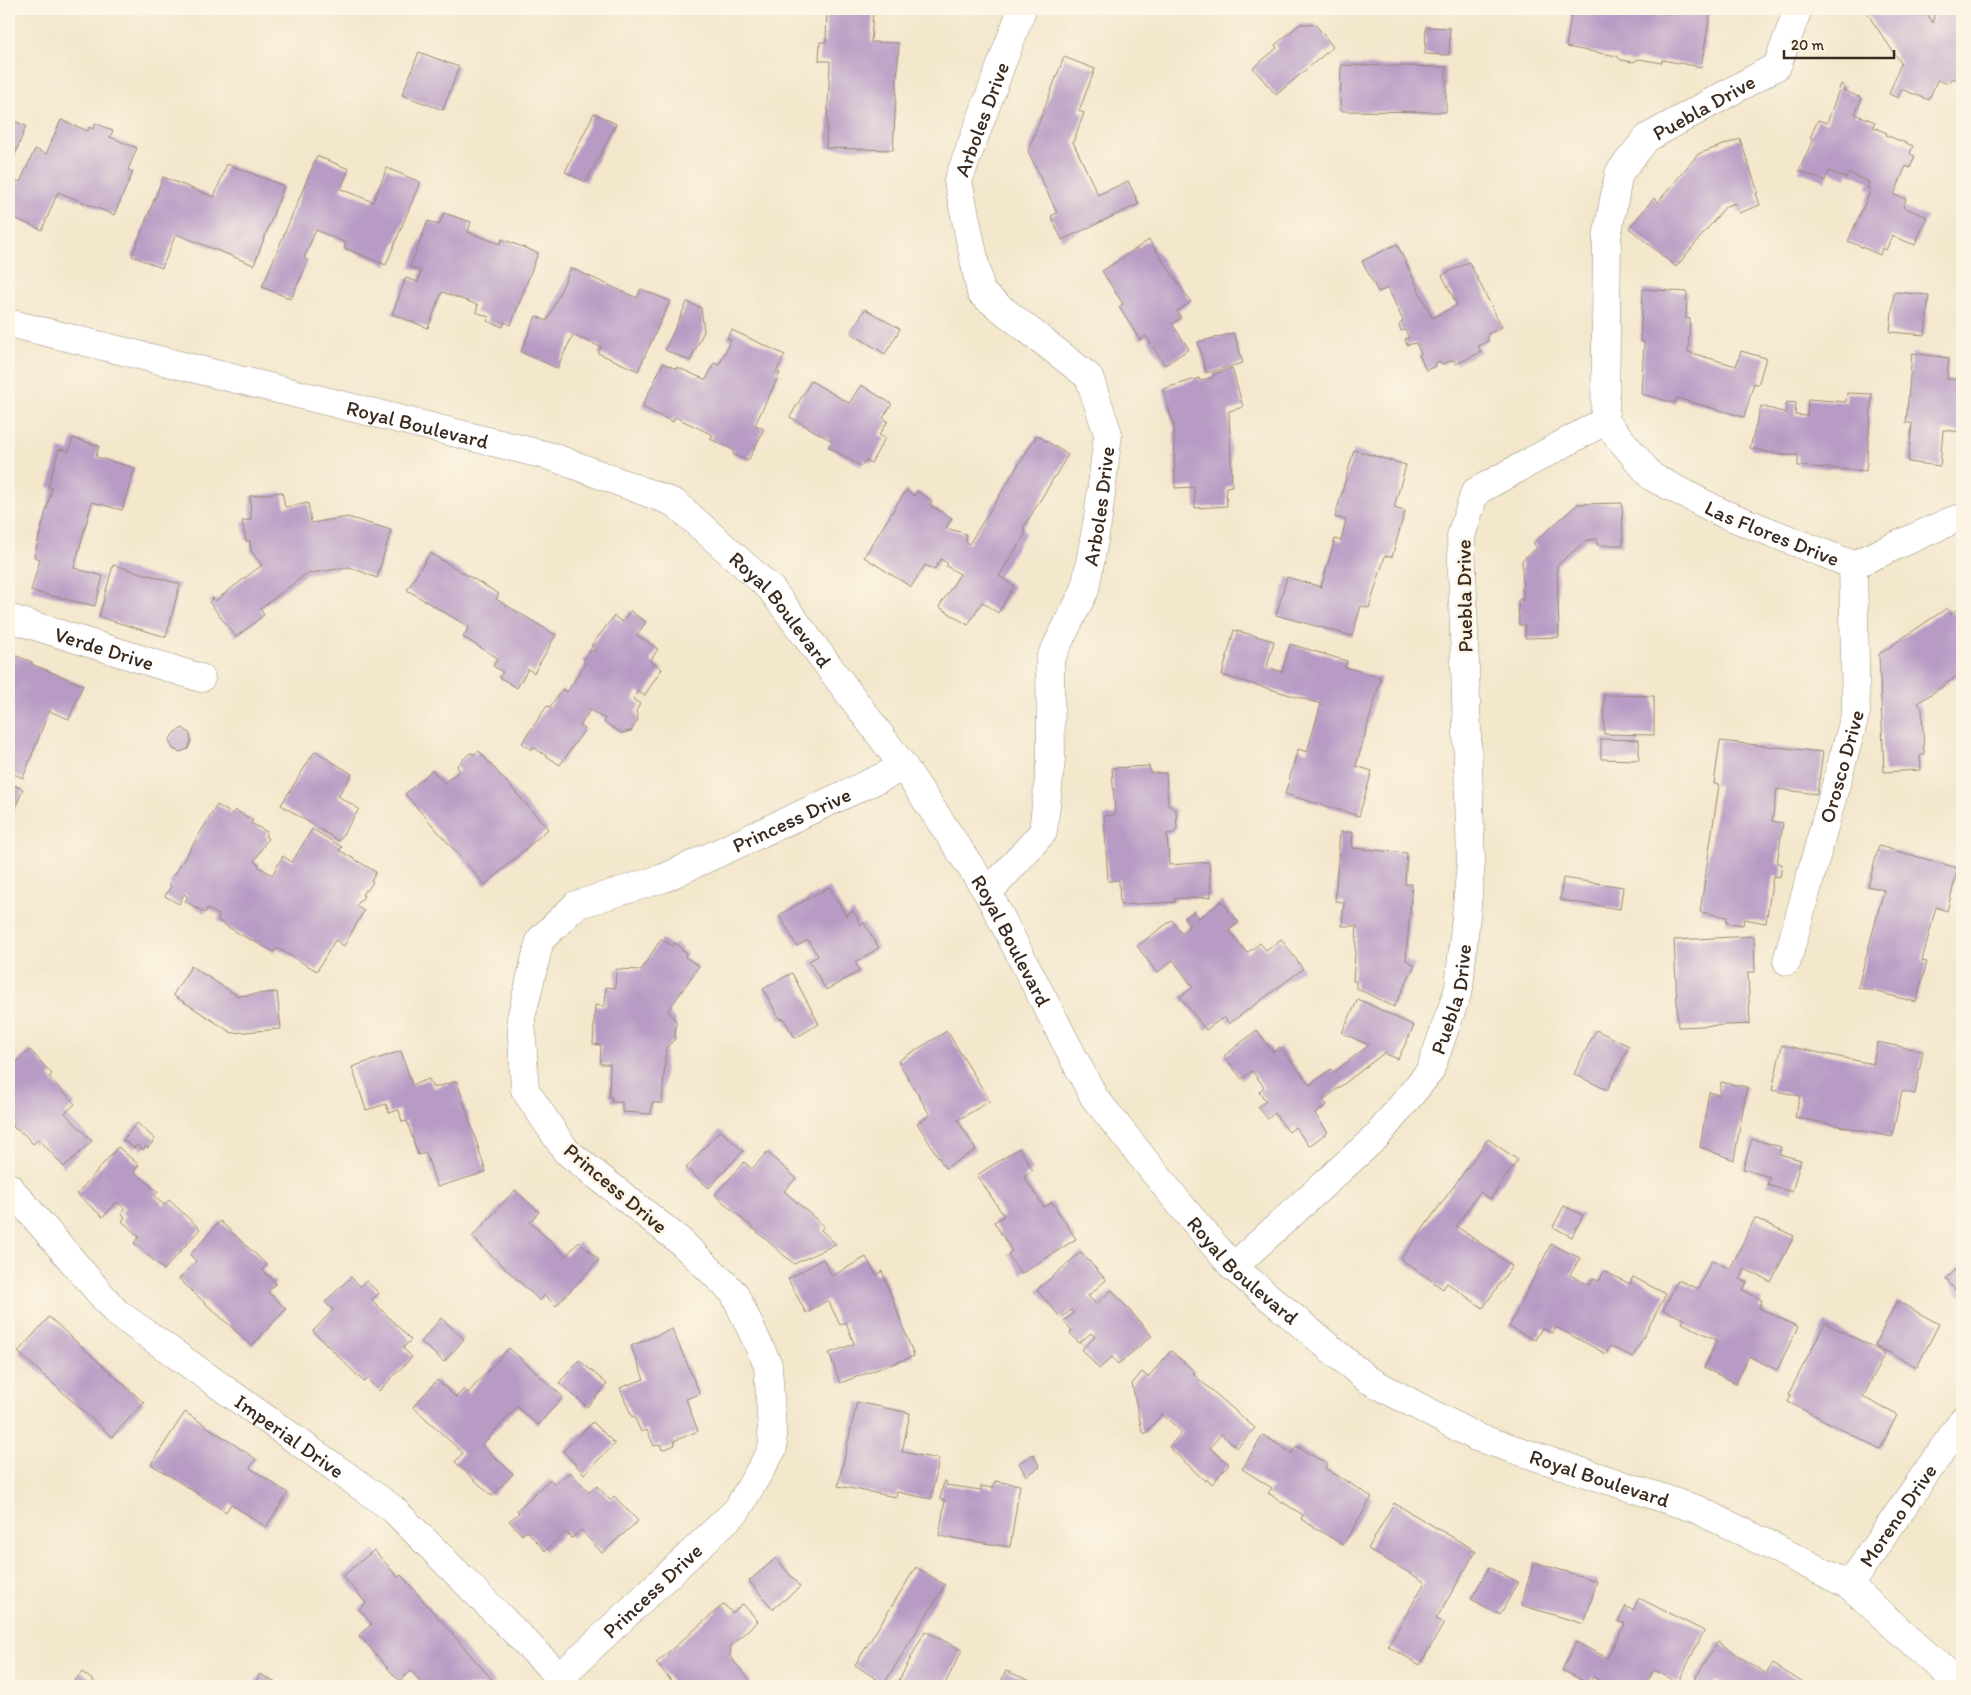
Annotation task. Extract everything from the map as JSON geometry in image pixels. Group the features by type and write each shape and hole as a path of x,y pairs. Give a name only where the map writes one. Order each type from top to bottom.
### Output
{"street":[{"name":"Arboles Drive","path":"988,893 1043,832 1051,759 1050,659 1085,590 1098,518 1108,434 1089,377 981,293 958,180 1022,9"},
{"name":"Puebla Drive","path":"1233,1267 1377,1136 1430,1071 1459,988 1471,863 1461,536 1474,492 1606,421 1607,237 1619,173 1647,138 1777,66 1798,9"},
{"name":"Royal Boulevard","path":"9,323 553,457 675,503 771,588 904,767 988,893 1094,1097 1233,1267 1367,1379 1476,1437 1699,1510 1849,1585 1961,1686"},
{"name":"Las Flores Drive","path":"1606,421 1652,477 1722,513 1853,564 1951,521 1962,518"},
{"name":"Orosco Drive","path":"1787,961 1856,712 1853,564"},
{"name":"Verde Drive","path":"9,618 201,678"},
{"name":"Princess Drive","path":"565,1681 737,1510 773,1448 768,1365 734,1293 680,1241 566,1151 526,1090 521,1018 540,940 576,905 664,878 904,767"},
{"name":"Imperial Drive","path":"9,1187 116,1312 393,1509 565,1681"},
{"name":"Moreno Drive","path":"1849,1585 1962,1421"}],"building":[{"path":"827,9 873,10 871,42 899,43 893,150 826,148 830,61 819,61 820,42 826,42"},
{"path":"1572,9 1640,9 1670,14 1671,9 1711,9 1701,67 1662,60 1662,63 1639,59 1633,62 1621,60 1617,56 1566,47"},
{"path":"1864,9 1924,9 1933,23 1935,9 1962,9 1962,82 1952,78 1949,84 1937,80 1929,100 1901,89 1898,98 1889,94 1901,63"},
{"path":"1300,24 1315,24 1333,47 1276,95 1253,68 1277,48 1275,45"},
{"path":"1426,27 1450,28 1449,55 1425,54"},
{"path":"419,52 459,67 443,110 402,95"},
{"path":"1064,57 1095,69 1079,111 1084,113 1073,142 1098,195 1128,181 1139,204 1062,240 1051,216 1057,213 1028,151"},
{"path":"1341,65 1446,67 1446,112 1340,111"},
{"path":"1841,84 1845,86 1843,90 1862,98 1855,114 1875,122 1873,127 1887,133 1886,135 1913,146 1910,154 1915,156 1910,168 1906,166 1894,195 1906,199 1903,207 1927,217 1915,245 1892,236 1886,250 1882,248 1880,255 1848,241 1871,190 1867,188 1869,182 1849,173 1846,178 1829,171 1825,181 1799,171 1813,139 1810,138 1818,120 1827,123"},
{"path":"594,113 616,124 586,182 565,172"},
{"path":"9,119 26,126 9,170"},
{"path":"61,120 88,131 89,127 93,129 96,123 113,131 110,137 137,148 128,170 133,172 114,215 58,192 42,230 9,216 9,192 14,180 20,182 35,149 46,154"},
{"path":"1740,139 1758,192 1756,193 1760,205 1739,213 1736,203 1726,206 1676,267 1629,228 1654,198 1658,202 1698,154"},
{"path":"317,156 349,169 341,189 373,202 387,168 420,182 386,265 344,248 346,243 316,230 304,258 308,261 291,299 262,287"},
{"path":"227,164 284,186 254,265 176,234 162,268 132,256 163,177 214,197"},
{"path":"444,213 471,222 468,232 500,244 502,239 538,253 511,325 505,322 503,327 487,321 489,317 476,312 478,305 442,292 428,328 392,314 406,278 418,282 421,271 410,267 428,221 439,225"},
{"path":"1149,240 1191,302 1177,311 1181,318 1172,324 1189,349 1165,365 1146,336 1140,340 1119,307 1123,304 1102,271"},
{"path":"1397,244 1432,318 1457,305 1442,275 1469,262 1502,327 1488,334 1488,341 1478,346 1481,352 1456,364 1452,360 1443,364 1438,362 1434,364 1436,366 1426,370 1416,343 1407,345 1405,339 1409,338 1405,330 1401,331 1399,325 1403,321 1388,288 1378,292 1362,261"},
{"path":"571,268 637,298 641,289 670,301 638,371 598,353 601,347 573,335 557,368 521,352 536,316 547,321"},
{"path":"1643,289 1687,292 1686,318 1690,319 1688,352 1736,366 1741,351 1766,358 1758,385 1754,383 1744,417 1677,398 1675,403 1641,394 1644,342 1640,341"},
{"path":"1894,292 1929,295 1925,335 1890,332"},
{"path":"687,302 701,308 704,331 690,361 665,350"},
{"path":"865,309 900,329 885,354 851,333"},
{"path":"732,330 785,355 776,372 780,373 755,425 764,429 748,461 733,454 734,450 710,439 713,435 675,417 673,422 642,407 663,363 706,380 714,363 719,365 731,340 727,338"},
{"path":"1234,333 1243,363 1206,373 1198,342"},
{"path":"1912,353 1949,358 1947,379 1962,380 1962,432 1943,430 1940,466 1908,462 1912,423 1906,423"},
{"path":"1232,368 1243,407 1229,411 1232,486 1226,487 1227,506 1195,508 1194,487 1175,488 1174,427 1163,389 1199,378 1200,381 1213,377 1213,374"},
{"path":"811,381 849,403 861,385 892,404 883,418 888,421 879,435 885,438 871,463 865,460 861,466 828,447 832,441 790,417"},
{"path":"1847,393 1872,394 1866,471 1798,466 1798,455 1780,455 1750,448 1761,406 1786,413 1787,402 1796,403 1795,415 1807,416 1808,399 1846,402"},
{"path":"1037,435 1068,455 1023,528 1026,533 999,576 1014,586 998,613 982,602 968,625 939,607 960,574 946,566 948,564 941,559 934,570 925,565 911,587 864,557 906,490 914,496 917,491 932,501 930,505 952,518 946,528 966,534 966,542 969,544"},
{"path":"73,438 99,446 96,457 135,468 122,510 92,502 74,568 103,576 95,606 31,591 40,559 34,557 52,488 48,487 59,449 69,451"},
{"path":"1354,450 1406,465 1394,508 1405,511 1392,557 1385,556 1369,608 1361,606 1352,636 1276,615 1287,577 1321,587 1335,539 1341,541 1346,520 1335,517"},
{"path":"282,492 285,507 308,503 311,523 348,517 391,530 377,578 350,567 306,574 260,609 264,615 236,637 209,602 213,598 215,601 262,565 251,551 250,541 246,541 242,521 251,520 250,496"},
{"path":"1622,503 1623,545 1597,545 1597,539 1587,540 1557,565 1559,637 1525,638 1525,625 1519,625 1518,600 1523,600 1522,560 1537,548 1533,543 1578,504"},
{"path":"430,553 499,594 496,599 556,635 534,673 528,669 517,688 499,677 503,672 493,666 498,658 463,637 469,627 407,590"},
{"path":"113,565 180,584 166,637 99,617"},
{"path":"1962,606 1962,673 1918,703 1922,709 1924,754 1920,755 1921,770 1884,772 1879,654 1947,608 1951,614"},
{"path":"630,611 646,622 637,635 658,649 650,661 662,669 644,696 638,691 633,699 640,704 636,711 638,720 631,731 621,733 604,722 605,719 590,710 580,726 585,729 560,765 533,747 531,750 522,743 547,706 550,707 562,689 567,692 586,663 583,661 591,649 594,652 595,649 591,646 614,616 622,622"},
{"path":"1234,630 1274,641 1267,667 1282,672 1290,644 1347,661 1345,667 1381,678 1356,766 1372,771 1359,816 1285,794 1298,749 1307,752 1321,704 1222,675"},
{"path":"14,655 83,685 69,719 49,711 23,778 9,772 9,656 12,657"},
{"path":"1604,695 1654,696 1654,735 1604,734"},
{"path":"183,728 190,734 191,741 188,749 180,752 173,749 169,740 175,732"},
{"path":"1601,739 1639,740 1639,760 1601,759"},
{"path":"1720,741 1823,752 1817,794 1777,789 1772,821 1783,823 1777,863 1782,864 1780,877 1773,876 1766,923 1744,919 1743,925 1726,923 1727,917 1700,912 1719,785 1714,784"},
{"path":"315,751 352,774 338,796 359,809 339,841 281,805"},
{"path":"479,751 548,829 485,885 405,794 432,770 444,783 459,771 457,765 470,753 475,754"},
{"path":"1149,766 1150,773 1166,773 1168,805 1176,810 1177,828 1174,833 1167,834 1169,865 1209,862 1211,897 1174,899 1175,902 1120,905 1119,880 1108,881 1104,816 1115,815 1112,768"},
{"path":"9,783 23,789 9,823"},
{"path":"217,805 232,814 235,810 253,820 251,823 267,832 265,836 268,838 254,862 272,875 283,856 292,862 312,829 342,847 339,850 376,872 371,881 373,882 367,891 365,890 362,895 364,896 356,906 364,911 344,946 335,940 317,971 277,948 274,952 250,940 218,921 219,915 207,908 205,913 185,901 188,897 184,894 179,904 165,896 171,886 169,884"},
{"path":"1340,832 1353,832 1352,848 1407,853 1405,884 1412,884 1406,960 1415,965 1394,1007 1356,988 1356,981 1353,981 1357,926 1342,926 1344,902 1335,901"},
{"path":"1879,846 1958,868 1947,911 1936,907 1922,961 1927,962 1916,1002 1858,987 1884,890 1868,886"},
{"path":"1563,878 1623,887 1620,909 1560,900"},
{"path":"829,887 846,916 853,911 861,925 864,923 879,948 855,962 860,971 826,990 809,961 818,956 808,940 797,946 779,915"},
{"path":"1222,901 1239,923 1229,930 1247,953 1260,943 1266,950 1281,939 1303,969 1229,1024 1224,1017 1206,1030 1180,997 1193,987 1173,960 1157,973 1137,946 1172,920 1181,933 1190,926 1184,918 1194,911 1199,918"},
{"path":"1754,936 1755,972 1748,972 1750,1024 1678,1027 1674,940"},
{"path":"661,939 673,946 675,943 682,948 681,950 687,953 685,957 699,966 668,1011 676,1021 675,1039 666,1048 662,1103 652,1103 651,1114 622,1112 622,1102 611,1102 612,1097 609,1097 610,1064 600,1064 601,1045 593,1044 595,1005 605,1006 606,987 615,988 616,969 641,970"},
{"path":"191,966 238,996 277,992 281,1029 232,1033 173,995"},
{"path":"792,973 819,1024 795,1038 783,1018 780,1020 763,989"},
{"path":"1358,999 1414,1026 1398,1059 1384,1053 1323,1100 1327,1105 1315,1114 1328,1132 1309,1146 1295,1127 1289,1132 1274,1113 1268,1119 1258,1107 1266,1101 1259,1092 1264,1087 1252,1071 1242,1079 1224,1056 1257,1030 1273,1052 1280,1047 1310,1085 1331,1069 1333,1073 1369,1045 1342,1033"},
{"path":"1596,1030 1629,1046 1607,1090 1574,1074"},
{"path":"947,1031 990,1101 958,1120 976,1150 945,1168 917,1123 930,1115 898,1061"},
{"path":"1877,1042 1923,1051 1915,1094 1902,1091 1892,1137 1795,1117 1800,1096 1772,1090 1782,1045 1873,1064"},
{"path":"30,1050 52,1074 49,1077 75,1104 65,1113 92,1141 64,1167 39,1139 33,1144 24,1134 14,1128 9,1116 9,1069"},
{"path":"401,1051 412,1085 429,1079 433,1088 457,1081 486,1172 437,1187 426,1153 418,1155 407,1121 402,1122 399,1110 389,1113 386,1104 366,1110 352,1067"},
{"path":"1721,1082 1747,1087 1734,1160 1700,1147 1709,1092 1719,1095"},
{"path":"137,1123 155,1139 148,1148 146,1146 143,1150 137,1145 134,1148 123,1140"},
{"path":"720,1130 743,1151 709,1188 686,1168"},
{"path":"1488,1139 1518,1160 1490,1199 1480,1192 1456,1226 1512,1266 1483,1308 1447,1283 1443,1289 1401,1259"},
{"path":"1752,1139 1781,1147 1779,1154 1801,1160 1792,1192 1767,1185 1770,1177 1743,1169"},
{"path":"118,1147 139,1165 134,1171 158,1192 154,1196 164,1205 169,1200 200,1229 164,1270 134,1243 139,1237 122,1221 125,1217 121,1213 125,1209 117,1202 103,1217 77,1194"},
{"path":"1019,1148 1033,1170 1024,1177 1044,1207 1052,1202 1076,1239 1021,1274 1008,1254 1012,1251 994,1222 1004,1216 977,1175"},
{"path":"767,1152 796,1178 784,1191 824,1226 821,1230 836,1244 794,1264 715,1195 744,1162 752,1169"},
{"path":"515,1190 539,1212 530,1222 566,1256 579,1242 599,1260 556,1306 545,1295 540,1301 472,1237"},
{"path":"1564,1206 1583,1215 1572,1237 1553,1227"},
{"path":"1755,1218 1794,1236 1771,1282 1745,1269 1740,1279 1747,1282 1743,1290 1762,1300 1759,1308 1798,1327 1777,1370 1749,1356 1736,1383 1704,1368 1717,1340 1682,1323 1684,1319 1663,1310 1678,1280 1698,1289 1712,1260 1730,1269"},
{"path":"220,1221 267,1265 262,1270 276,1283 268,1292 286,1309 252,1346 179,1279 196,1261 190,1255"},
{"path":"1551,1244 1580,1258 1570,1275 1589,1285 1593,1279 1599,1281 1604,1271 1630,1284 1633,1277 1666,1294 1633,1357 1610,1346 1606,1354 1556,1327 1553,1333 1542,1328 1535,1340 1509,1327"},
{"path":"1081,1252 1106,1280 1088,1296 1096,1304 1112,1290 1152,1336 1118,1364 1112,1357 1099,1369 1082,1349 1095,1337 1091,1333 1079,1343 1070,1333 1072,1331 1064,1321 1074,1313 1071,1310 1061,1318 1037,1290"},
{"path":"866,1257 876,1275 882,1271 914,1356 840,1383 829,1353 854,1344 846,1322 840,1325 828,1300 806,1313 788,1279 823,1259 832,1276"},
{"path":"1962,1264 1962,1294 1960,1296 1946,1279"},
{"path":"351,1277 360,1286 366,1281 379,1293 372,1300 411,1340 403,1348 412,1357 379,1391 367,1379 364,1382 313,1331 333,1310 325,1302"},
{"path":"1897,1301 1939,1324 1917,1367 1875,1345"},
{"path":"49,1317 144,1403 112,1437 18,1352"},
{"path":"441,1318 464,1339 444,1362 421,1342"},
{"path":"1825,1323 1885,1353 1863,1397 1897,1415 1880,1449 1788,1402 1791,1396 1788,1395"},
{"path":"672,1329 700,1394 686,1399 698,1431 674,1441 675,1445 662,1450 660,1444 654,1446 647,1430 641,1432 634,1416 632,1417 620,1388 644,1379 631,1346"},
{"path":"509,1348 563,1397 538,1425 517,1407 482,1445 513,1474 492,1496 455,1462 463,1453 413,1407 437,1380 456,1397 464,1389 468,1393"},
{"path":"1171,1351 1195,1372 1193,1374 1255,1428 1237,1448 1221,1434 1210,1448 1229,1464 1212,1484 1206,1479 1205,1481 1169,1447 1182,1432 1162,1414 1145,1434 1142,1431 1132,1384 1142,1372 1148,1377"},
{"path":"579,1360 607,1384 587,1407 559,1383"},
{"path":"857,1402 910,1413 902,1452 939,1459 931,1499 897,1492 896,1497 838,1486"},
{"path":"185,1412 256,1459 250,1468 288,1493 266,1527 231,1504 226,1512 151,1464"},
{"path":"593,1422 615,1444 584,1474 563,1451"},
{"path":"1263,1435 1292,1453 1296,1446 1327,1464 1325,1468 1372,1497 1343,1545 1301,1519 1303,1515 1268,1493 1272,1488 1242,1469"},
{"path":"1033,1454 1040,1467 1026,1476 1019,1463"},
{"path":"570,1472 589,1492 597,1486 610,1500 614,1496 638,1521 602,1553 581,1530 572,1538 566,1532 545,1551 527,1531 522,1535 509,1521 519,1513 517,1510 550,1479 555,1485"},
{"path":"944,1481 946,1481 946,1485 981,1490 981,1486 993,1488 995,1481 1020,1485 1010,1547 939,1536 945,1500 940,1499"},
{"path":"1394,1503 1476,1551 1436,1619 1444,1623 1420,1665 1388,1646 1425,1582 1368,1549"},
{"path":"374,1550 398,1577 401,1575 495,1683 492,1686 424,1686 411,1671 399,1681 359,1635 372,1624 359,1609 366,1603 343,1576"},
{"path":"776,1558 800,1587 773,1609 749,1581"},
{"path":"1534,1562 1597,1581 1584,1624 1521,1605"},
{"path":"916,1567 945,1585 884,1684 855,1665"},
{"path":"1489,1567 1518,1582 1500,1615 1471,1599"},
{"path":"1639,1598 1704,1631 1678,1683 1654,1670 1645,1686 1610,1686 1593,1677 1589,1684 1562,1670 1576,1642 1607,1658 1625,1624 1618,1621 1626,1606 1633,1611"},
{"path":"724,1604 732,1613 743,1604 758,1621 731,1645 730,1656 751,1682 746,1686 676,1686 656,1663"},
{"path":"925,1631 962,1650 944,1686 896,1686"},
{"path":"1718,1642 1766,1674 1773,1664 1808,1686 1727,1686 1717,1681 1714,1686 1704,1686 1694,1680"},
{"path":"1006,1671 1043,1686 999,1686"},
{"path":"82,1672 100,1686 71,1686"},
{"path":"260,1674 281,1686 253,1686"}]}
